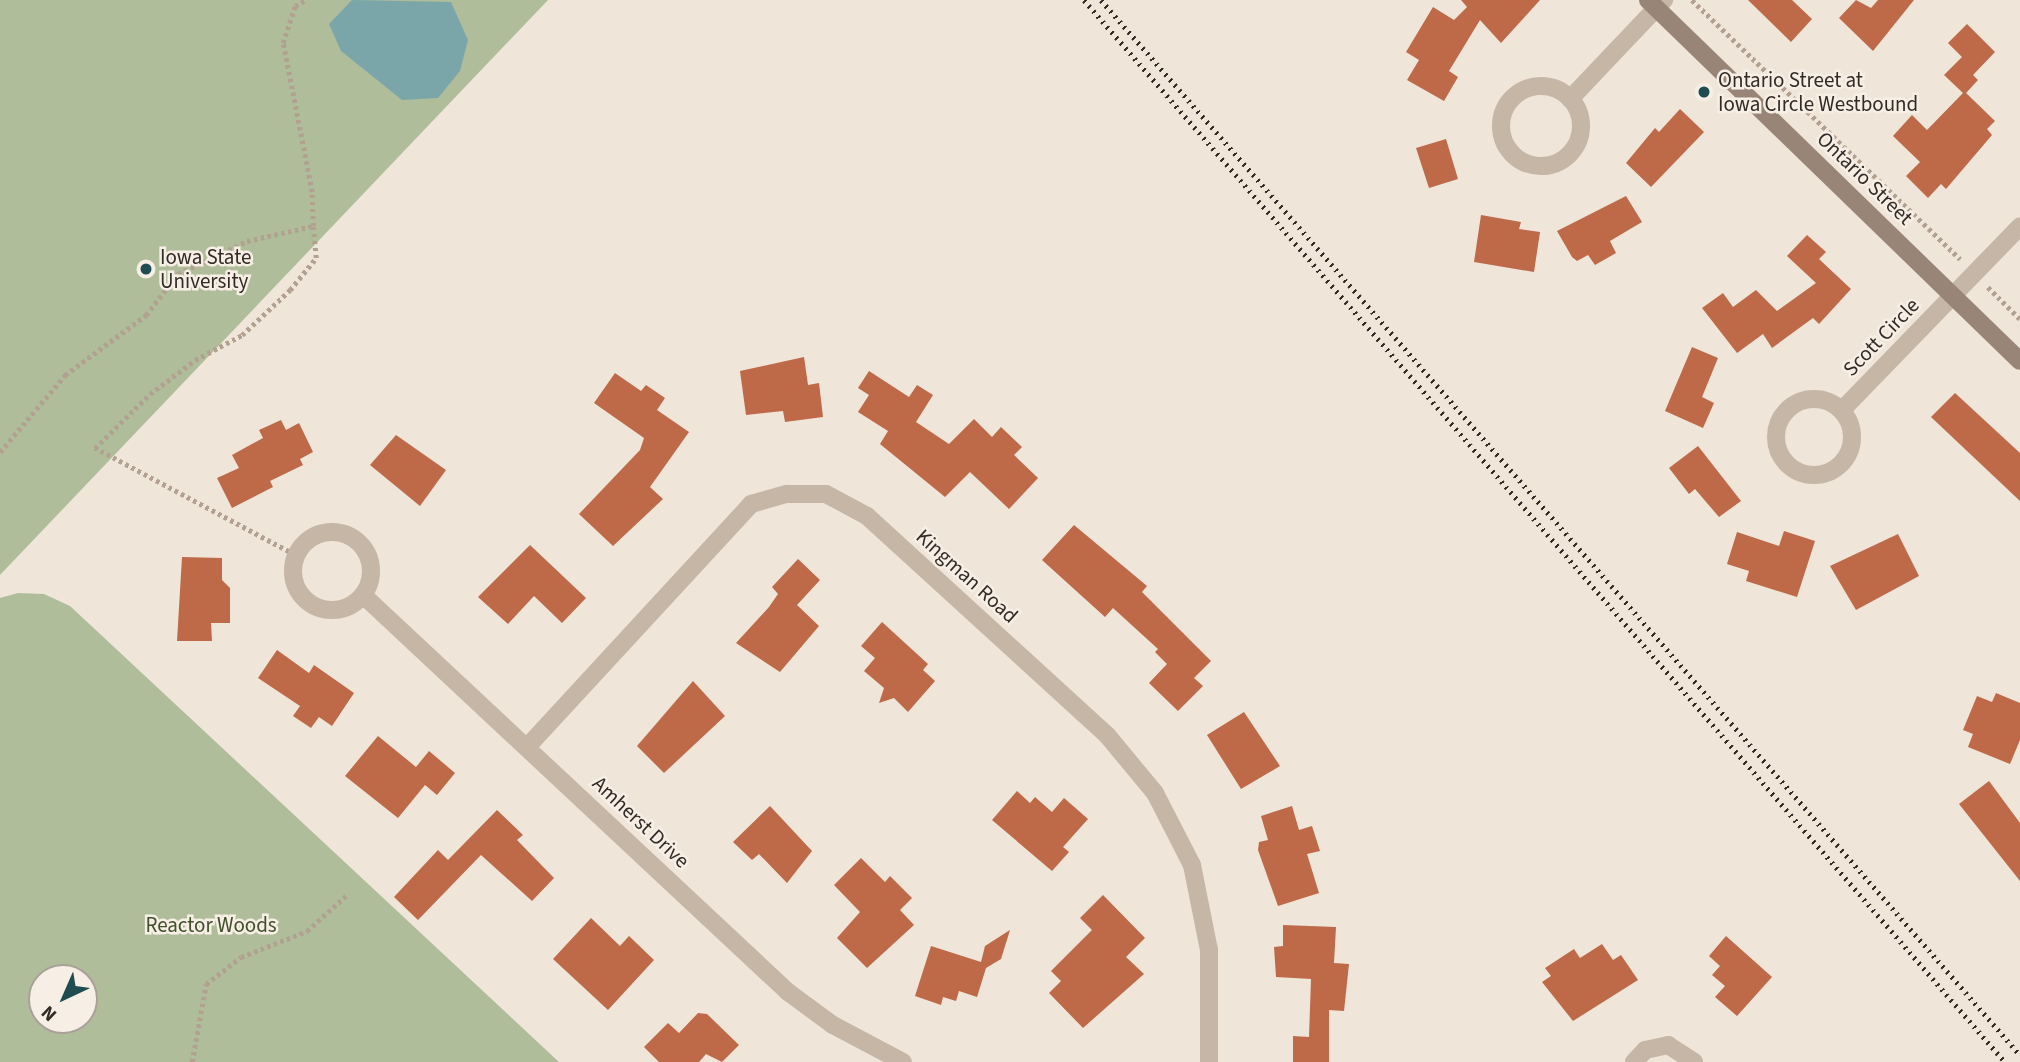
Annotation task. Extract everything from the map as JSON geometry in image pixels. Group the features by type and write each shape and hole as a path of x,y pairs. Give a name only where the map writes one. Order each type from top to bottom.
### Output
{"main road":[{"name":"Ontario Street","path":"1656,3 2020,360"}],"street":[{"path":"1570,99 1656,3"},
{"path":"1536,87 1570,99 1581,124 1573,150 1550,165 1536,166 1512,154 1502,119 1514,97 1536,87"},
{"name":"Scott Circle","path":"1842,410 2020,226"},
{"path":"1815,398 1842,410 1853,441 1843,463 1810,476 1788,466 1776,442 1776,429 1790,407 1815,398"},
{"name":"Kingman Road","path":"528,746 751,504 787,494 826,494 867,516 1107,735 1156,793 1192,865 1207,938 1209,1062"},
{"path":"326,532 351,537 368,557 371,570 363,594 342,608 317,608 293,580 295,555 313,536 326,532"},
{"name":"Amherst Drive","path":"363,594 788,992 833,1025 903,1062"},
{"path":"1634,1062 1645,1050 1668,1045 1694,1062"}],"path":[{"path":"295,555 95,448 150,394 195,360 242,335 290,290 316,258 312,192 283,43 295,6 306,0"},
{"path":"1692,0 1957,256"},
{"path":"0,452 65,375 146,316 178,274 247,241 313,226"},
{"path":"1994,294 2020,319"},
{"path":"192,1062 206,984 242,957 307,931 348,894"}],"green space":[{"path":"0,0 548,0 0,575"},
{"name":"Reactor Woods","path":"18,593 44,594 70,606 559,1062 0,1062 0,598"}],"water":[{"path":"352,0 451,2 468,40 460,71 438,98 402,100 341,51 329,24"}],"building":[{"path":"1461,0 1540,0 1501,43 1480,20 1449,71 1458,77 1444,101 1407,80 1419,60 1406,52 1433,7 1454,20 1467,7"},
{"path":"1748,0 1792,0 1812,19 1791,42"},
{"path":"1856,0 1871,8 1878,0 1914,0 1873,51 1839,18"},
{"path":"1967,24 1995,52 1973,75 1978,80 1966,93 1995,121 1987,129 1992,135 1946,189 1941,184 1928,198 1906,176 1920,162 1893,136 1912,115 1927,130 1963,93 1944,75 1962,57 1948,43"},
{"path":"1680,109 1704,132 1651,187 1626,163 1655,128 1659,132"},
{"path":"1446,139 1458,179 1429,188 1416,148"},
{"path":"1626,196 1642,222 1610,241 1616,253 1595,265 1588,255 1577,261 1572,257 1557,231"},
{"path":"1481,215 1521,222 1519,229 1540,232 1534,272 1474,262"},
{"path":"1807,235 1826,252 1819,259 1851,289 1819,324 1813,318 1772,348 1763,334 1737,353 1702,308 1723,293 1733,307 1756,290 1777,311 1816,283 1787,256"},
{"path":"1692,347 1718,358 1702,397 1714,403 1703,428 1665,411"},
{"path":"804,357 808,385 819,383 823,417 785,422 783,411 746,415 740,371"},
{"path":"869,371 909,397 917,385 933,395 916,422 949,444 974,419 992,437 1001,427 1022,447 1014,455 1038,478 1009,509 970,472 945,497 880,444 888,431 858,412 869,395 858,388"},
{"path":"615,373 641,391 646,385 665,398 657,410 689,432 650,487 663,499 613,546 579,514 640,450 644,438 594,403"},
{"path":"1955,393 2020,453 2020,501 1931,417"},
{"path":"281,420 286,430 299,423 313,452 300,459 303,465 270,481 273,487 232,508 217,478 239,468 232,455 263,438 259,430"},
{"path":"396,435 446,470 420,506 370,465"},
{"path":"1698,446 1741,501 1719,517 1695,489 1689,494 1669,468"},
{"path":"1074,525 1147,586 1142,592 1211,661 1194,678 1203,686 1178,711 1149,683 1167,664 1155,652 1158,649 1113,608 1105,617 1042,560"},
{"path":"1784,531 1815,541 1797,597 1746,581 1749,571 1727,564 1737,532 1779,546"},
{"path":"1898,534 1919,576 1856,610 1830,566"},
{"path":"530,545 586,598 562,623 534,596 508,624 478,597"},
{"path":"182,557 222,558 222,580 230,588 230,623 211,623 212,641 177,641"},
{"path":"798,559 820,580 797,605 819,626 780,672 736,643 769,607 778,594 772,587"},
{"path":"882,622 928,664 923,670 935,681 908,712 894,698 879,703 884,688 864,671 875,658 861,646"},
{"path":"277,650 309,673 314,665 354,693 332,726 319,717 311,728 293,716 300,706 258,678"},
{"path":"693,681 725,716 664,773 637,746"},
{"path":"1996,693 2020,703 2020,740 2010,764 1968,747 1973,734 1963,730 1977,696 1992,702"},
{"path":"1244,712 1280,766 1241,789 1207,735"},
{"path":"378,736 416,767 429,751 455,773 437,795 425,785 398,818 345,776"},
{"path":"1989,781 2020,823 2020,881 1959,804"},
{"path":"1017,791 1030,803 1035,797 1052,812 1064,798 1088,819 1063,847 1069,852 1052,871 992,820"},
{"path":"770,806 812,851 787,883 759,854 752,860 733,842"},
{"path":"1292,806 1299,830 1312,826 1320,851 1307,854 1319,893 1278,906 1258,850 1259,842 1268,840 1261,816"},
{"path":"497,810 523,835 517,840 554,878 532,901 481,855 418,920 394,897 438,850 448,860"},
{"path":"861,858 885,882 890,876 912,898 900,910 914,925 867,968 837,938 860,912 834,885"},
{"path":"1103,895 1145,938 1126,957 1144,974 1083,1028 1049,993 1061,981 1051,971 1092,930 1080,918"},
{"path":"591,918 620,946 629,936 654,960 608,1010 553,959"},
{"path":"1283,925 1336,927 1334,963 1349,964 1344,1011 1329,1010 1329,1062 1293,1062 1293,1036 1309,1037 1311,979 1276,977 1274,947 1283,946"},
{"path":"1010,930 1001,959 986,968 977,997 959,991 956,1001 943,997 941,1005 915,996 931,946 981,962 985,946"},
{"path":"1726,936 1772,977 1737,1016 1715,997 1725,986 1712,975 1720,966 1709,956"},
{"path":"1602,944 1613,960 1621,955 1638,980 1573,1021 1542,982 1551,976 1545,968 1574,949 1580,958"},
{"path":"698,1013 707,1014 739,1045 722,1062 706,1054 699,1062 659,1062 644,1047 668,1023 679,1033"}],"railway":[{"path":"1084,0 2005,1062"},
{"path":"1101,0 2020,1055"}],"place":[{"name":"Ontario Street at Iowa Circle Westbound","path":"1704,92"},
{"name":"Iowa State University","path":"146,269"}]}
